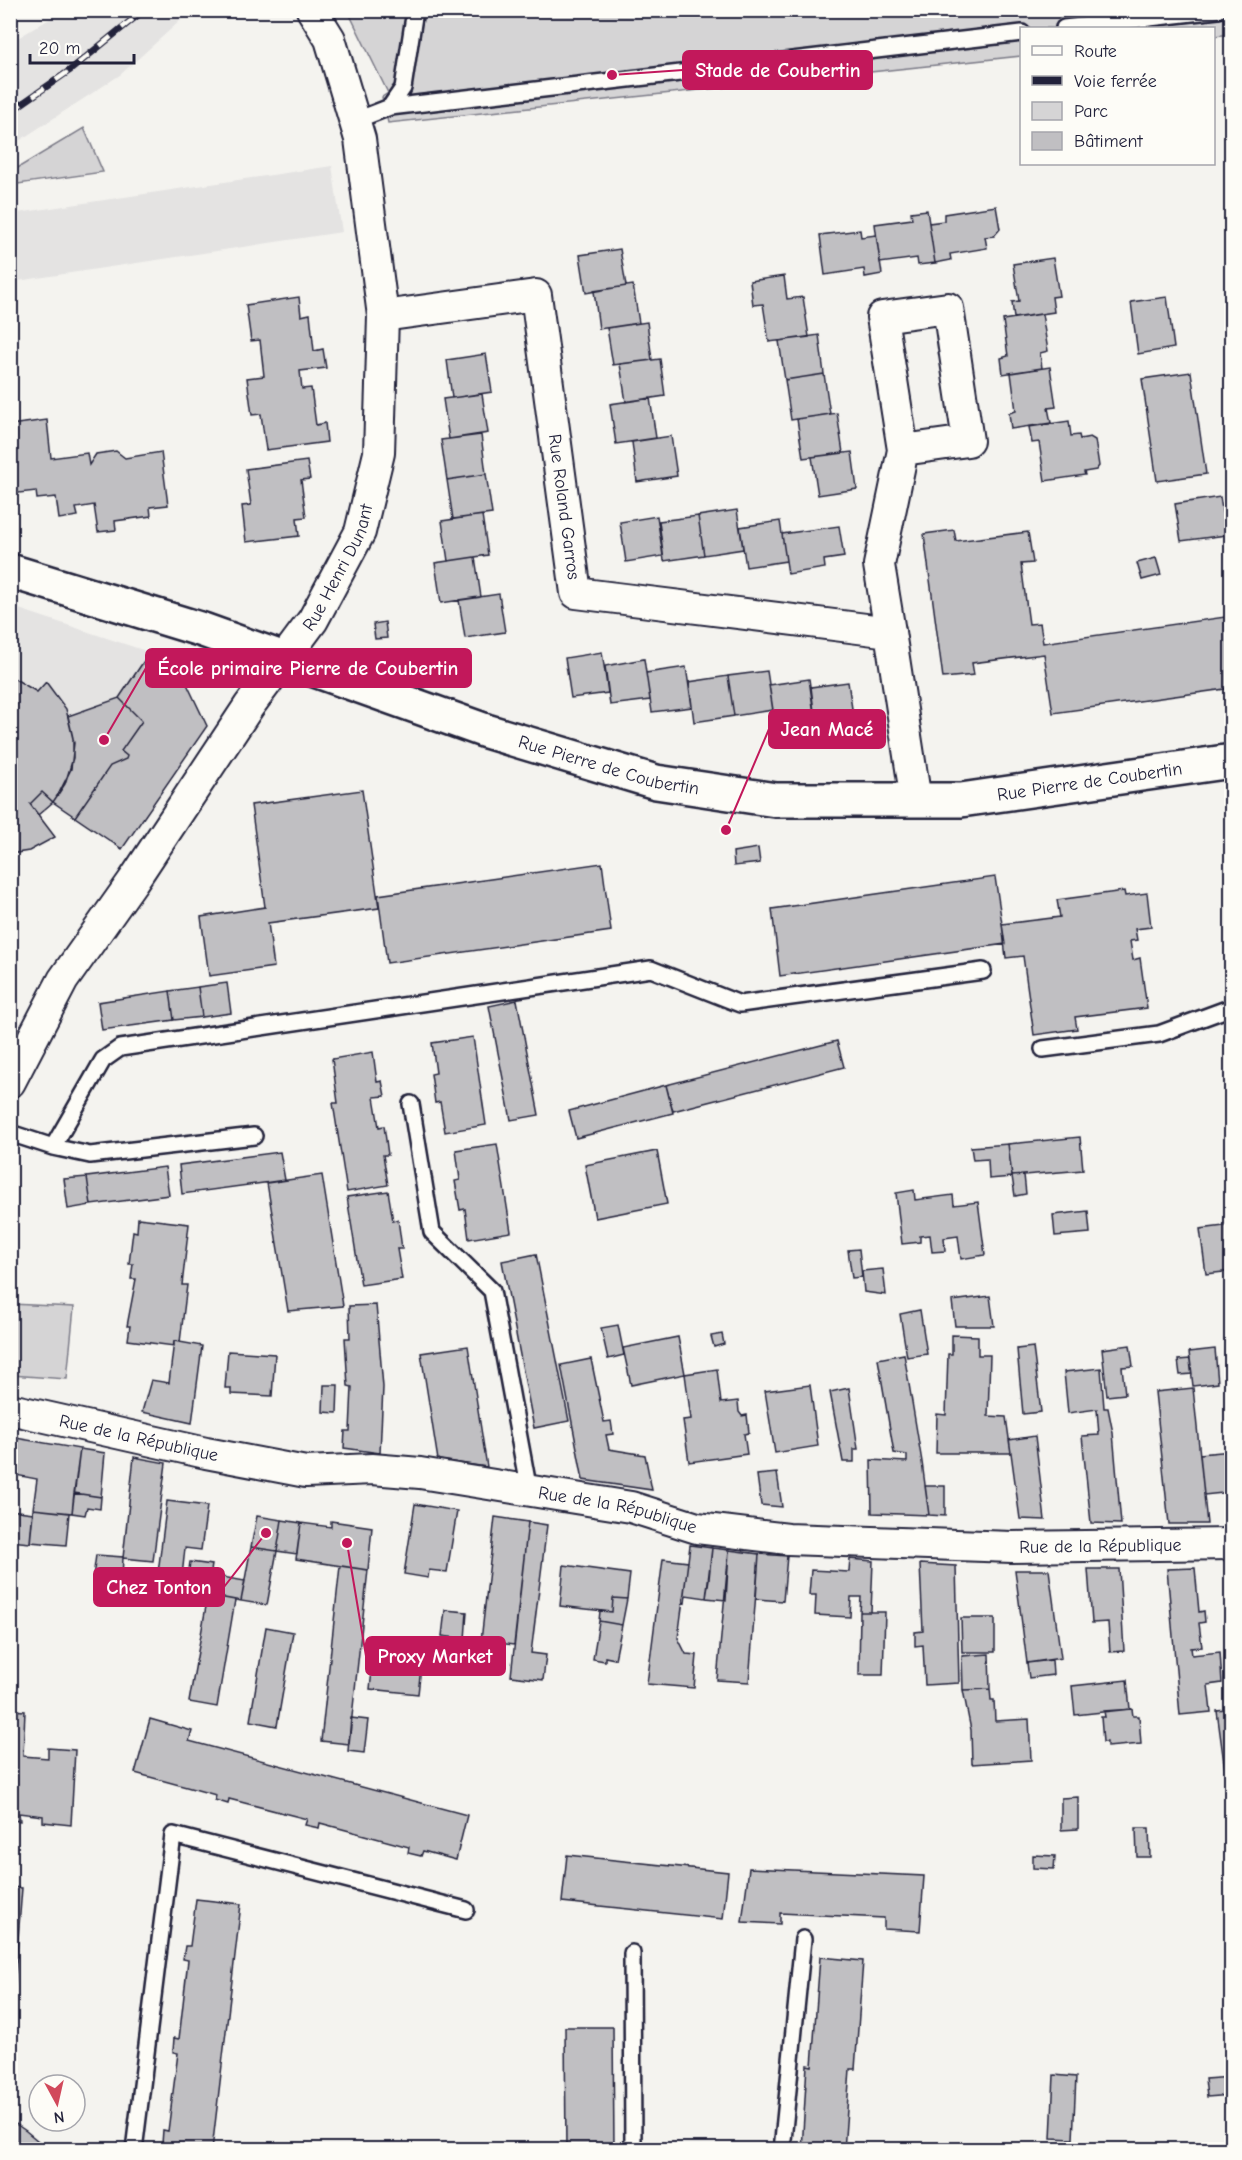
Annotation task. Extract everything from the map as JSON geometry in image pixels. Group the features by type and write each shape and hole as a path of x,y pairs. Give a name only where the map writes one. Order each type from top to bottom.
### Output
{"street":[{"name":"Rue Henri Dunant","path":"10,1082 63,980 133,881 249,706 313,620 360,532 379,453 383,316 357,130 330,39 312,10"},
{"name":"Rue Roland Garros","path":"383,316 536,296 576,592 890,632"},
{"path":"903,450 968,441 948,308 882,317 903,450 879,565 916,801"},
{"name":"Rue Pierre de Coubertin","path":"10,571 203,630 486,731 656,782 776,800 961,800 1232,761"},
{"name":"Rue de la République","path":"10,1409 206,1453 306,1472 372,1470 420,1473 631,1507 698,1528 788,1539 1012,1547 1232,1544"}],"lane":[{"path":"357,130 390,107 402,88 415,10"},
{"path":"1073,27 1212,11"},
{"path":"390,107 1020,33"},
{"path":"53,1147 103,1060 120,1048 651,969 740,1004 983,971"},
{"path":"1043,1049 1159,1034 1232,1007"},
{"path":"411,1104 432,1232 492,1292 529,1491"},
{"path":"10,1133 53,1147 90,1155 254,1136"},
{"path":"134,2150 173,1835 465,1910"},
{"path":"782,2150 803,1939"},
{"path":"632,1953 633,2150"}],"shaded area":[{"path":"63,11 191,11 120,75 11,146 11,42"},
{"path":"332,166 342,232 11,282 11,214"},
{"path":"10,606 176,661 207,726 122,849 53,802 38,815 55,837 11,854"}],"green space":[{"path":"1231,10 1232,34 1215,36 1215,27 1020,27 1020,56 388,123 382,97 388,93 348,11"},
{"path":"84,128 103,172 11,185 11,172"},
{"path":"11,1304 74,1307 67,1379 11,1375"}],"building":[{"path":"996,206 1000,229 994,236 985,237 987,248 950,254 951,260 935,263 929,223 944,221 944,214"},
{"path":"927,210 935,263 918,265 917,258 880,263 875,224 912,219 911,212"},
{"path":"860,230 861,237 876,235 882,274 865,277 864,269 825,275 820,235"},
{"path":"620,249 626,286 586,293 580,255"},
{"path":"1053,258 1059,296 1052,297 1054,312 1014,318 1012,302 1019,301 1013,264"},
{"path":"784,276 787,299 803,297 809,337 769,342 763,304 753,305 750,281"},
{"path":"633,285 639,323 599,329 594,291"},
{"path":"299,297 301,316 310,314 314,351 323,349 326,368 300,371 302,389 311,388 316,425 325,423 327,442 266,450 261,414 252,415 247,378 264,376 260,340 251,341 246,305"},
{"path":"1167,297 1174,348 1138,354 1131,302"},
{"path":"1042,314 1048,351 1040,353 1042,368 1003,374 1001,358 1008,356 1003,320"},
{"path":"647,322 652,360 613,365 607,328"},
{"path":"819,335 824,374 785,380 779,341"},
{"path":"486,354 492,392 452,398 447,360"},
{"path":"660,359 665,396 626,402 620,364"},
{"path":"1050,367 1056,407 1048,408 1051,423 1011,429 1009,413 1016,411 1011,373"},
{"path":"1191,372 1206,474 1157,481 1142,379"},
{"path":"824,374 830,414 791,420 785,380"},
{"path":"482,394 488,433 449,439 443,399"},
{"path":"650,398 656,438 616,444 610,404"},
{"path":"837,413 843,453 803,458 797,419"},
{"path":"47,420 51,458 87,453 89,465 96,454 116,451 125,458 161,452 168,505 150,507 151,516 115,521 116,530 98,532 94,505 76,508 78,516 59,519 56,497 37,499 36,491 10,494 10,425"},
{"path":"1069,421 1071,436 1079,435 1080,439 1090,437 1095,440 1099,466 1096,470 1084,472 1085,475 1045,481 1039,442 1032,443 1029,427"},
{"path":"481,435 486,474 447,480 441,440"},
{"path":"671,436 677,476 637,482 632,442"},
{"path":"852,452 857,489 818,495 812,457"},
{"path":"307,461 310,479 301,480 306,517 297,518 299,536 246,542 242,506 251,505 246,469"},
{"path":"486,474 492,514 453,519 447,480"},
{"path":"1220,497 1226,535 1181,541 1175,504"},
{"path":"737,510 743,549 704,555 698,516"},
{"path":"482,515 488,555 448,561 442,521"},
{"path":"657,516 663,556 626,562 620,522"},
{"path":"698,516 704,555 664,561 659,521"},
{"path":"780,521 786,561 746,567 740,527"},
{"path":"839,526 844,557 824,560 825,568 788,574 782,534"},
{"path":"954,530 956,541 1028,532 1033,563 1021,564 1029,624 1040,623 1043,643 1225,617 1232,662 1232,688 1053,713 1044,654 972,663 974,675 943,678 924,534"},
{"path":"475,557 481,597 441,603 435,563"},
{"path":"1156,558 1161,575 1142,580 1137,563"},
{"path":"499,594 505,632 465,638 459,600"},
{"path":"385,622 387,638 375,639 373,624"},
{"path":"150,652 176,661 207,726 122,849 75,817 110,766 126,759 127,756 121,751 142,721 119,698"},
{"path":"602,652 608,693 571,698 565,658"},
{"path":"644,659 650,700 610,705 605,666"},
{"path":"686,667 692,707 652,712 646,673"},
{"path":"767,671 773,710 734,716 728,676"},
{"path":"10,676 37,692 46,682 66,709 74,743 71,769 53,802 42,792 30,804 55,837 29,851 10,854"},
{"path":"728,676 734,716 694,722 689,682"},
{"path":"809,679 816,728 797,730 796,721 775,724 769,685"},
{"path":"848,682 854,722 816,728 811,687"},
{"path":"119,698 142,721 121,751 127,756 126,759 110,766 75,817 53,802 65,784 73,758 73,738 68,716"},
{"path":"362,790 379,908 268,923 274,967 209,976 201,917 265,907 251,805"},
{"path":"42,792 53,802 38,815 30,804"},
{"path":"758,848 760,863 734,866 733,852"},
{"path":"602,863 611,931 387,963 378,895"},
{"path":"995,877 1005,944 780,976 772,909"},
{"path":"1124,891 1125,896 1147,893 1151,927 1135,929 1137,940 1130,941 1133,960 1140,958 1147,1008 1075,1017 1077,1029 1034,1035 1023,956 1006,958 1002,924 1060,917 1057,900"},
{"path":"10,940 17,974 10,976"},
{"path":"227,983 231,1013 202,1017 198,987"},
{"path":"198,987 202,1017 174,1020 170,991"},
{"path":"170,991 174,1020 102,1030 98,1002"},
{"path":"517,1000 539,1115 511,1120 489,1006"},
{"path":"473,1037 486,1125 445,1132 440,1102 435,1103 431,1074 436,1073 432,1043"},
{"path":"837,1041 844,1067 673,1111 666,1085"},
{"path":"373,1052 377,1082 382,1081 385,1096 374,1097 379,1127 384,1126 388,1155 383,1155 388,1185 347,1192 333,1103 338,1103 332,1059"},
{"path":"666,1085 673,1113 576,1138 569,1111"},
{"path":"1080,1137 1083,1170 1012,1176 1008,1144"},
{"path":"497,1144 511,1232 469,1239 465,1209 460,1210 455,1181 460,1180 456,1150"},
{"path":"1008,1144 1012,1177 989,1179 988,1159 973,1160 971,1147"},
{"path":"657,1151 667,1204 595,1218 585,1165"},
{"path":"280,1152 285,1180 182,1194 179,1165"},
{"path":"165,1167 169,1195 91,1205 87,1177"},
{"path":"322,1175 343,1306 288,1311 267,1183"},
{"path":"1024,1175 1026,1194 1015,1196 1012,1176"},
{"path":"87,1177 91,1205 68,1209 64,1179"},
{"path":"914,1190 915,1200 953,1195 954,1205 978,1202 985,1255 961,1259 958,1236 944,1238 945,1251 932,1252 930,1235 920,1236 920,1242 902,1244 896,1193"},
{"path":"388,1191 393,1221 398,1219 402,1249 397,1249 402,1279 361,1285 347,1197"},
{"path":"1088,1211 1090,1233 1055,1236 1053,1215"},
{"path":"138,1218 189,1224 182,1285 187,1285 180,1342 174,1341 174,1346 128,1340 130,1326 127,1326 136,1279 131,1279 133,1264 129,1264 133,1231 137,1232"},
{"path":"1232,1225 1232,1271 1206,1274 1200,1229"},
{"path":"859,1249 862,1277 852,1278 848,1250"},
{"path":"536,1254 569,1421 534,1428 502,1261"},
{"path":"883,1269 886,1295 864,1292 862,1271"},
{"path":"990,1296 994,1326 955,1326 952,1301"},
{"path":"376,1305 383,1387 380,1453 344,1448 345,1431 350,1431 352,1387 348,1386 345,1338 350,1338 349,1306"},
{"path":"920,1310 927,1354 907,1357 900,1314"},
{"path":"618,1325 624,1355 608,1359 601,1328"},
{"path":"722,1334 724,1344 714,1347 711,1336"},
{"path":"952,1335 978,1336 978,1355 990,1355 988,1416 1006,1417 1011,1453 936,1453 937,1414 946,1415 948,1354 952,1354"},
{"path":"678,1337 685,1374 631,1385 623,1348"},
{"path":"174,1341 202,1346 192,1423 142,1412 151,1380 169,1383"},
{"path":"1130,1345 1133,1366 1122,1367 1125,1394 1107,1396 1102,1349"},
{"path":"468,1346 487,1467 438,1460 421,1353"},
{"path":"1033,1347 1041,1412 1023,1414 1017,1349"},
{"path":"1215,1349 1218,1383 1193,1386 1189,1352"},
{"path":"228,1351 275,1354 272,1396 231,1394 231,1388 225,1388"},
{"path":"904,1354 929,1515 872,1513 871,1460 907,1462 907,1455 894,1453 878,1359"},
{"path":"591,1359 604,1422 611,1421 613,1434 606,1435 609,1449 645,1455 652,1490 583,1480 561,1365"},
{"path":"1190,1359 1192,1374 1180,1375 1178,1360"},
{"path":"1101,1368 1104,1408 1108,1408 1113,1433 1121,1524 1091,1523 1082,1436 1099,1435 1097,1409 1068,1413 1064,1372"},
{"path":"717,1369 721,1403 738,1401 739,1412 742,1416 747,1415 749,1433 744,1434 747,1454 689,1462 683,1420 691,1419 685,1374"},
{"path":"324,1385 338,1385 337,1413 323,1412"},
{"path":"810,1385 818,1446 775,1453 765,1391"},
{"path":"849,1388 858,1449 854,1449 854,1462 843,1462 830,1392"},
{"path":"1193,1388 1207,1524 1169,1524 1155,1392"},
{"path":"1035,1436 1045,1520 1020,1519 1009,1440"},
{"path":"10,1437 80,1449 72,1513 33,1509 37,1479 10,1474"},
{"path":"80,1449 105,1453 101,1497 74,1493"},
{"path":"1232,1451 1232,1492 1204,1495 1200,1454"},
{"path":"134,1457 166,1463 153,1561 123,1558"},
{"path":"777,1473 782,1507 761,1505 757,1475"},
{"path":"925,1486 945,1486 945,1516 929,1515"},
{"path":"74,1493 101,1497 100,1509 87,1507 85,1515 72,1513"},
{"path":"167,1501 207,1506 201,1550 185,1548 182,1576 158,1573"},
{"path":"415,1504 457,1511 447,1572 429,1570 428,1578 404,1574"},
{"path":"33,1509 69,1513 66,1545 30,1542"},
{"path":"10,1510 33,1513 30,1543 10,1541"},
{"path":"257,1516 282,1520 277,1551 251,1547"},
{"path":"495,1517 528,1522 514,1645 481,1641"},
{"path":"282,1520 301,1523 297,1554 277,1551"},
{"path":"331,1521 372,1527 368,1570 296,1559 301,1523 331,1527"},
{"path":"528,1522 547,1525 531,1653 546,1655 543,1680 511,1676"},
{"path":"690,1545 712,1548 706,1598 686,1595 685,1603 683,1602"},
{"path":"251,1547 277,1551 267,1605 241,1601"},
{"path":"712,1548 729,1550 726,1600 706,1598"},
{"path":"729,1550 759,1554 749,1682 717,1680"},
{"path":"759,1554 787,1556 783,1601 756,1599"},
{"path":"96,1555 123,1557 122,1579 93,1577"},
{"path":"663,1559 688,1562 678,1638 686,1654 697,1655 694,1688 647,1684"},
{"path":"850,1559 873,1561 871,1612 860,1612 861,1597 851,1597 850,1617 815,1615 816,1595 809,1595 811,1570 849,1572"},
{"path":"190,1562 212,1565 206,1600 185,1597"},
{"path":"920,1564 956,1566 959,1683 925,1685 923,1645 915,1646 915,1632 923,1631"},
{"path":"564,1565 630,1574 627,1599 613,1598 612,1612 560,1606"},
{"path":"340,1566 368,1570 349,1744 321,1741"},
{"path":"1195,1568 1199,1612 1204,1611 1205,1622 1199,1623 1202,1647 1191,1648 1192,1655 1220,1652 1222,1683 1208,1685 1211,1712 1180,1715 1167,1569"},
{"path":"1088,1569 1119,1569 1124,1651 1110,1652 1108,1622 1092,1623"},
{"path":"1015,1570 1049,1570 1061,1658 1027,1663"},
{"path":"211,1575 245,1581 241,1601 208,1595"},
{"path":"208,1595 235,1600 217,1707 189,1702"},
{"path":"613,1598 627,1599 622,1625 599,1621 600,1611 612,1612"},
{"path":"445,1610 467,1612 465,1639 442,1636"},
{"path":"860,1612 885,1612 883,1675 859,1675"},
{"path":"961,1618 995,1618 995,1652 962,1652"},
{"path":"599,1621 622,1625 615,1659 605,1657 605,1661 593,1659"},
{"path":"266,1627 293,1632 277,1726 250,1721"},
{"path":"375,1644 423,1649 418,1694 370,1689"},
{"path":"989,1654 990,1689 963,1690 962,1656"},
{"path":"1052,1660 1053,1675 1029,1678 1027,1663"},
{"path":"1127,1680 1130,1709 1075,1715 1072,1686"},
{"path":"990,1689 991,1700 994,1700 995,1721 1029,1719 1031,1760 972,1764 971,1730 963,1690"},
{"path":"1132,1709 1133,1716 1139,1716 1141,1744 1107,1747 1107,1742 1103,1742 1101,1717 1105,1717 1104,1711"},
{"path":"10,1710 25,1711 23,1756 48,1758 48,1748 75,1750 71,1825 43,1822 43,1816 19,1813 20,1821 10,1820"},
{"path":"1226,1710 1232,1778 1226,1778 1217,1711"},
{"path":"351,1718 368,1720 364,1753 348,1751"},
{"path":"150,1719 192,1731 189,1741 467,1815 456,1860 423,1851 421,1856 408,1853 409,1847 320,1823 319,1828 305,1825 307,1819 229,1799 228,1804 215,1800 216,1795 135,1773"},
{"path":"1078,1797 1078,1829 1061,1830 1061,1798"},
{"path":"1136,1828 1149,1828 1150,1857 1137,1857"},
{"path":"567,1855 728,1872 723,1919 562,1902"},
{"path":"1033,1855 1055,1856 1054,1869 1033,1868"},
{"path":"749,1868 924,1876 920,1931 884,1929 884,1918 780,1913 780,1924 742,1922"},
{"path":"10,1887 22,1888 12,2016 10,2016"},
{"path":"196,1899 241,1904 212,2150 166,2150 167,2145 162,2144 163,2130 168,2131 178,2053 173,2052 174,2038 179,2039 188,1960 183,1959 185,1946 190,1946"},
{"path":"820,1957 863,1961 855,2069 850,2069 844,2150 802,2150 807,2065 812,2066"},
{"path":"565,2027 613,2027 614,2150 566,2150"},
{"path":"1054,2075 1076,2077 1073,2139 1051,2138"},
{"path":"1232,2077 1232,2095 1207,2097 1205,2079"},
{"path":"10,2120 49,2150 10,2150"}],"railway":[{"path":"10,112 69,71 144,10"}],"place":[{"name":"Stade de Coubertin","path":"612,75"},
{"name":"École primaire Pierre de Coubertin","path":"104,740"},
{"name":"Jean Macé","path":"726,830"},
{"name":"Chez Tonton","path":"266,1533"},
{"name":"Proxy Market","path":"347,1543"}]}
